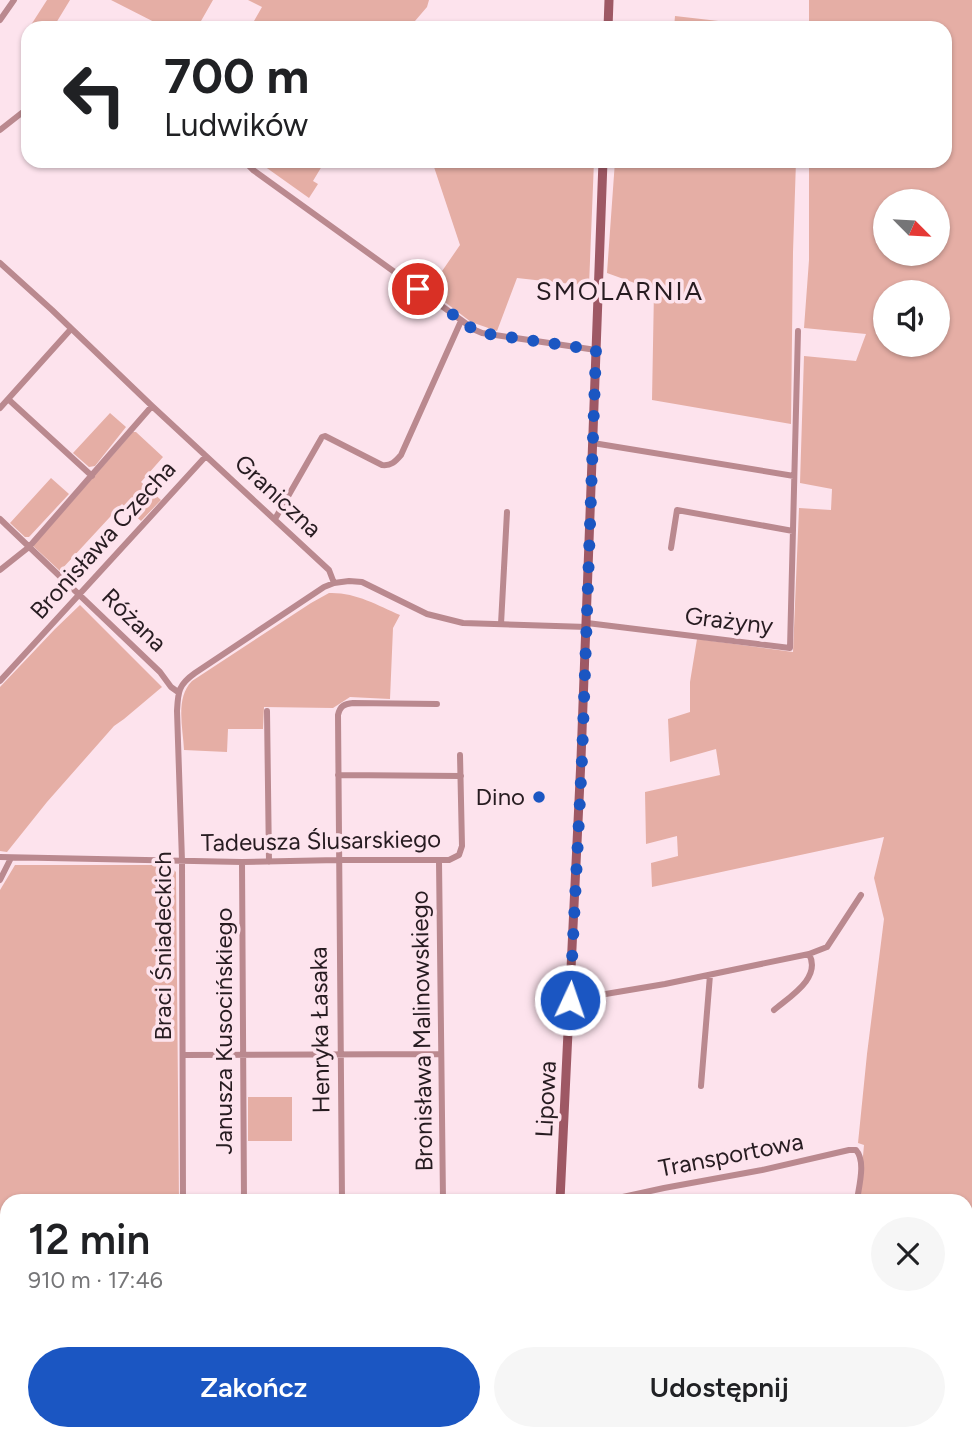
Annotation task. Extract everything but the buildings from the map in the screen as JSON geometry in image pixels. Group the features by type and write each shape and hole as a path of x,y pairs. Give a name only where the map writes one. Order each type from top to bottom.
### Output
{"main road":[{"path":"608,0 608,21"},
{"name":"Lipowa","path":"560,1194 587,625 603,168"}],"street":[{"path":"0,20 14,0"},
{"path":"0,130 21,114"},
{"path":"251,168 461,321 482,333 596,350"},
{"name":"Graniczna","path":"0,263 329,570 334,583"},
{"path":"275,519 322,437 325,436 382,465 388,466 396,461 461,321"},
{"path":"0,408 71,329"},
{"name":"Grażyny","path":"587,625 790,648 798,331"},
{"path":"8,399 92,475"},
{"path":"0,570 29,547 152,406"},
{"path":"593,443 794,476"},
{"name":"Bronisława Czecha","path":"0,681 206,456"},
{"path":"671,548 677,510 793,531"},
{"path":"501,624 507,512"},
{"name":"Różana","path":"0,519 178,692"},
{"path":"178,692 182,684 195,673 334,583 362,582 448,621 587,625"},
{"name":"Braci Śniadeckich","path":"178,692 182,861 183,1194"},
{"name":"Henryka Łasaka","path":"342,1194 338,715 344,705 353,703 437,704"},
{"path":"267,711 269,862"},
{"path":"338,775 461,776 460,755"},
{"name":"Tadeusza Ślusarskiego","path":"0,857 242,862 450,860 459,855 462,846 461,776"},
{"path":"0,880 11,858"},
{"name":"Bronisława Malinowskiego","path":"439,861 443,1194"},
{"name":"Janusza Kusocińskiego","path":"242,862 244,1194"},
{"path":"570,1000 665,984 809,954 827,947 860,895"},
{"path":"774,1010 807,981 812,961 809,954"},
{"path":"701,1086 710,975"},
{"path":"183,1055 440,1054"},
{"name":"Transportowa","path":"636,1194 849,1150 856,1150 861,1160 858,1194"}],"shaded area":[{"path":"47,0 70,0 57,21 34,21"},
{"path":"111,0 213,0 201,21 152,21"},
{"path":"248,0 429,0 427,7 415,21 254,21 262,7"},
{"path":"809,0 972,0 972,1194 860,1194 864,1145 858,1143 884,919 874,878 884,837 652,887 651,863 678,856 677,836 646,844 645,792 720,775 716,749 670,762 668,719 690,712 690,682 697,639 793,652 799,508 831,510 832,489 800,483 804,356 856,361 866,334 804,328 809,260 809,168 952,168 952,21 809,21"},
{"path":"675,16 719,21 675,21"},
{"path":"267,168 321,168 313,181 318,184 309,198"},
{"path":"434,168 594,168 589,286 517,278 497,331 471,322 429,290 460,245"},
{"path":"614,168 796,168 791,424 652,400 654,290 607,273"},
{"path":"110,413 126,427 95,466 89,467 73,453"},
{"path":"133,432 163,457 141,482 161,500 141,521 122,504 60,571 33,546"},
{"path":"51,478 69,494 29,537 25,537 10,523"},
{"path":"329,593 357,597 400,615 393,628 390,699 350,697 333,708 264,707 263,729 228,729 227,752 184,750 183,696 192,681"},
{"path":"80,605 162,687 114,726 7,852 0,851 0,687"},
{"path":"15,865 169,865 176,872 179,1194 0,1194 0,890"},
{"path":"248,1097 292,1097 292,1141 248,1141"}],"place":[{"name":"Dino","path":"539,797"}],"district":[{"name":"SMOLARNIA","path":"620,291"}],"route":[{"path":"418,289 482,333 596,350 582,759 570,1000"}]}
